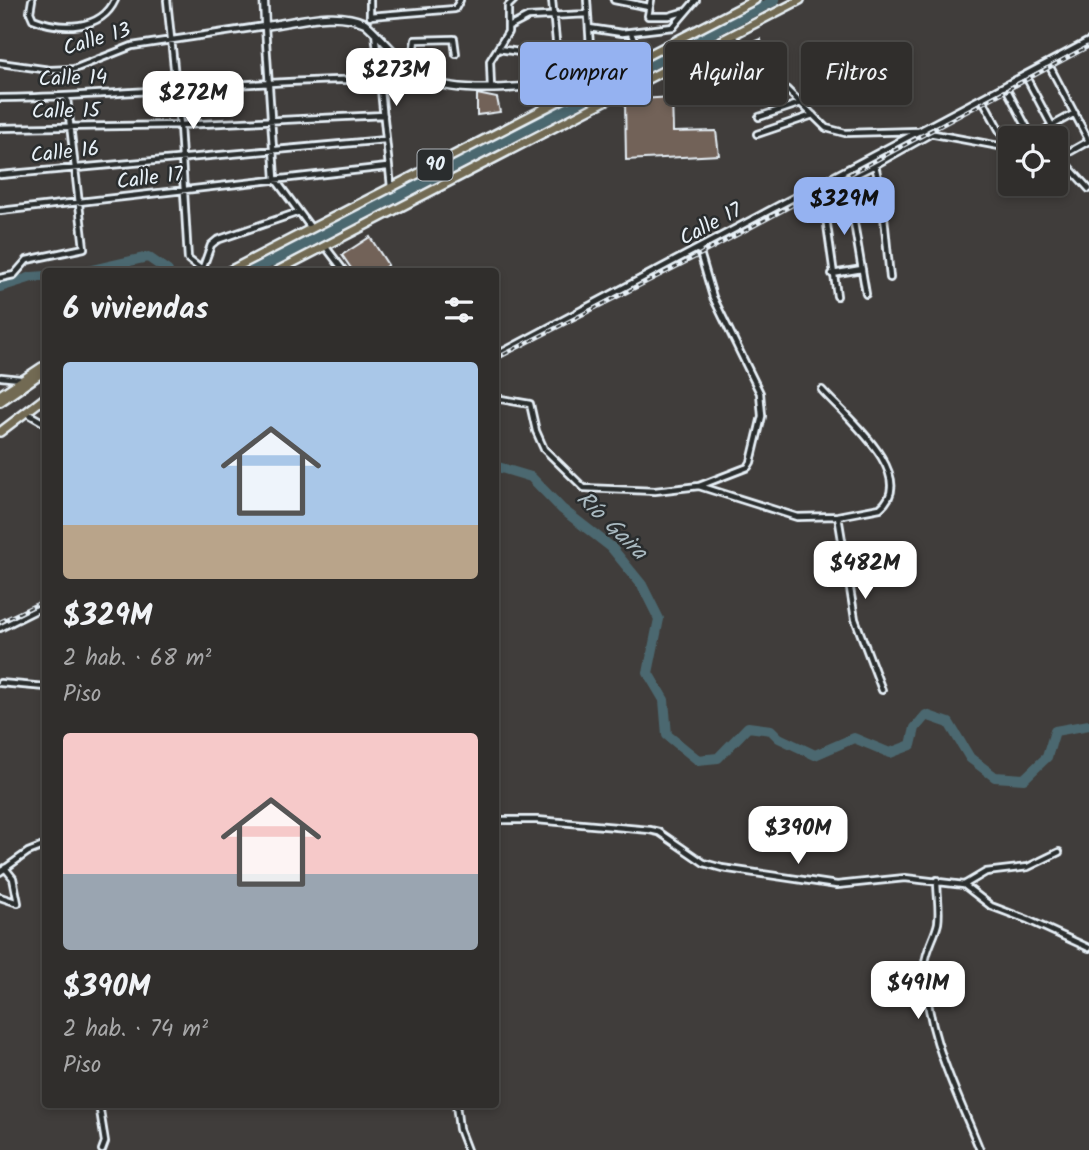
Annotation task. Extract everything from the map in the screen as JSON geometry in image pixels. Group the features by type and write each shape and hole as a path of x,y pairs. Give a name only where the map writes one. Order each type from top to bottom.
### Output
{"highway":[{"name":"90","path":"283,268 800,0"},
{"name":"90","path":"651,55 751,1"},
{"path":"541,111 544,105"},
{"name":"90","path":"235,268 553,105"},
{"path":"0,397 23,378 42,370"},
{"path":"0,397 42,371"},
{"path":"0,432 42,400"}],"main road":[{"path":"264,0 265,26"},
{"name":"Calle 13","path":"265,26 341,16 365,23"},
{"path":"365,23 415,71 431,82"},
{"name":"Calle 14","path":"431,82 463,88 520,86"}],"street":[{"path":"32,0 30,12 33,19 78,25 97,21 105,15 114,0"},
{"path":"167,0 180,125 188,256 200,268"},
{"path":"365,23 370,16 370,0"},
{"path":"370,16 456,9 460,0"},
{"path":"491,88 491,61 509,27 508,6 514,0"},
{"path":"552,0 556,42"},
{"path":"587,0 590,42"},
{"path":"614,0 649,7"},
{"path":"651,0 648,16 669,16 686,11"},
{"path":"589,28 631,33 673,27 696,0"},
{"path":"509,27 528,17 588,14"},
{"path":"265,26 271,150 275,179 312,229"},
{"name":"Calle 13","path":"0,63 50,70 74,69 132,46 265,26"},
{"path":"375,32 391,188"},
{"path":"631,33 634,42"},
{"path":"731,35 801,103 759,117"},
{"path":"402,59 414,48 415,40 454,39 456,54"},
{"name":"Calle 17","path":"499,354 1089,41"},
{"path":"414,48 423,56 440,61"},
{"path":"498,49 520,52"},
{"path":"415,71 423,56"},
{"path":"1048,63 1089,141 1068,152"},
{"path":"1025,75 1053,125 1074,113"},
{"name":"Calle 14","path":"0,98 67,98 381,79 431,82"},
{"path":"1005,86 1024,126"},
{"path":"0,278 13,275 27,260 85,248 81,204 68,128 67,98"},
{"path":"982,98 998,128"},
{"path":"803,105 826,128 845,133 918,131 998,146"},
{"name":"Calle 15","path":"0,128 180,125 384,115"},
{"path":"757,134 813,115"},
{"path":"836,296 823,196 826,191 846,179 932,133"},
{"name":"Calle 16","path":"0,175 385,140"},
{"path":"876,165 882,195 890,278"},
{"path":"1068,166 1089,189"},
{"name":"Calle 17","path":"0,211 81,204 387,167"},
{"path":"842,172 846,179 866,293"},
{"path":"203,268 211,245 217,240 299,212"},
{"path":"325,246 342,268"},
{"path":"499,399 530,404 536,431 544,449 584,488 655,491 699,486 748,467 762,416 760,394 713,297 699,250"},
{"path":"832,274 862,268"},
{"path":"0,397 0,376 12,380 23,378"},
{"path":"699,486 797,517 838,516 880,508 891,495 892,486 878,450 822,390"},
{"path":"25,412 42,422"},
{"path":"838,516 855,619 881,690"},
{"path":"0,628 42,607"},
{"path":"0,683 42,687"},
{"path":"499,820 537,820 650,830 659,832 704,863 837,885 905,878 964,885 991,906 1028,919 1089,948"},
{"path":"0,897 18,903 13,878 2,870 28,852 42,847"},
{"path":"964,885 986,872 1028,867 1059,852"},
{"path":"937,880 938,925 929,942 925,963 930,1018 948,1076 980,1150"},
{"path":"100,1108 105,1142 102,1150"},
{"path":"456,1108 459,1129 467,1150"}],"building":[{"path":"477,94 497,98 500,112 477,115"},
{"path":"665,97 665,105 672,105 673,132 716,131 719,155 626,160 625,105 651,105 651,98"},
{"path":"370,237 388,265 384,268 351,268 342,255"}],"waterway":[{"path":"259,268 775,0"},
{"name":"Río Gaira","path":"100,268 148,257 164,268"},
{"name":"Río Gaira","path":"0,287 42,276"},
{"name":"Río Gaira","path":"499,467 531,477 562,509 611,547 642,585 659,619 648,673 664,700 667,735 698,760 718,758 748,727 771,730 779,738 815,755 854,738 890,753 911,745 915,728 926,715 949,723 970,758 995,777 1024,779 1047,757 1055,731 1089,725"}],"railway":[{"path":"499,357 701,254 1089,46"},
{"path":"0,622 42,602"}]}
